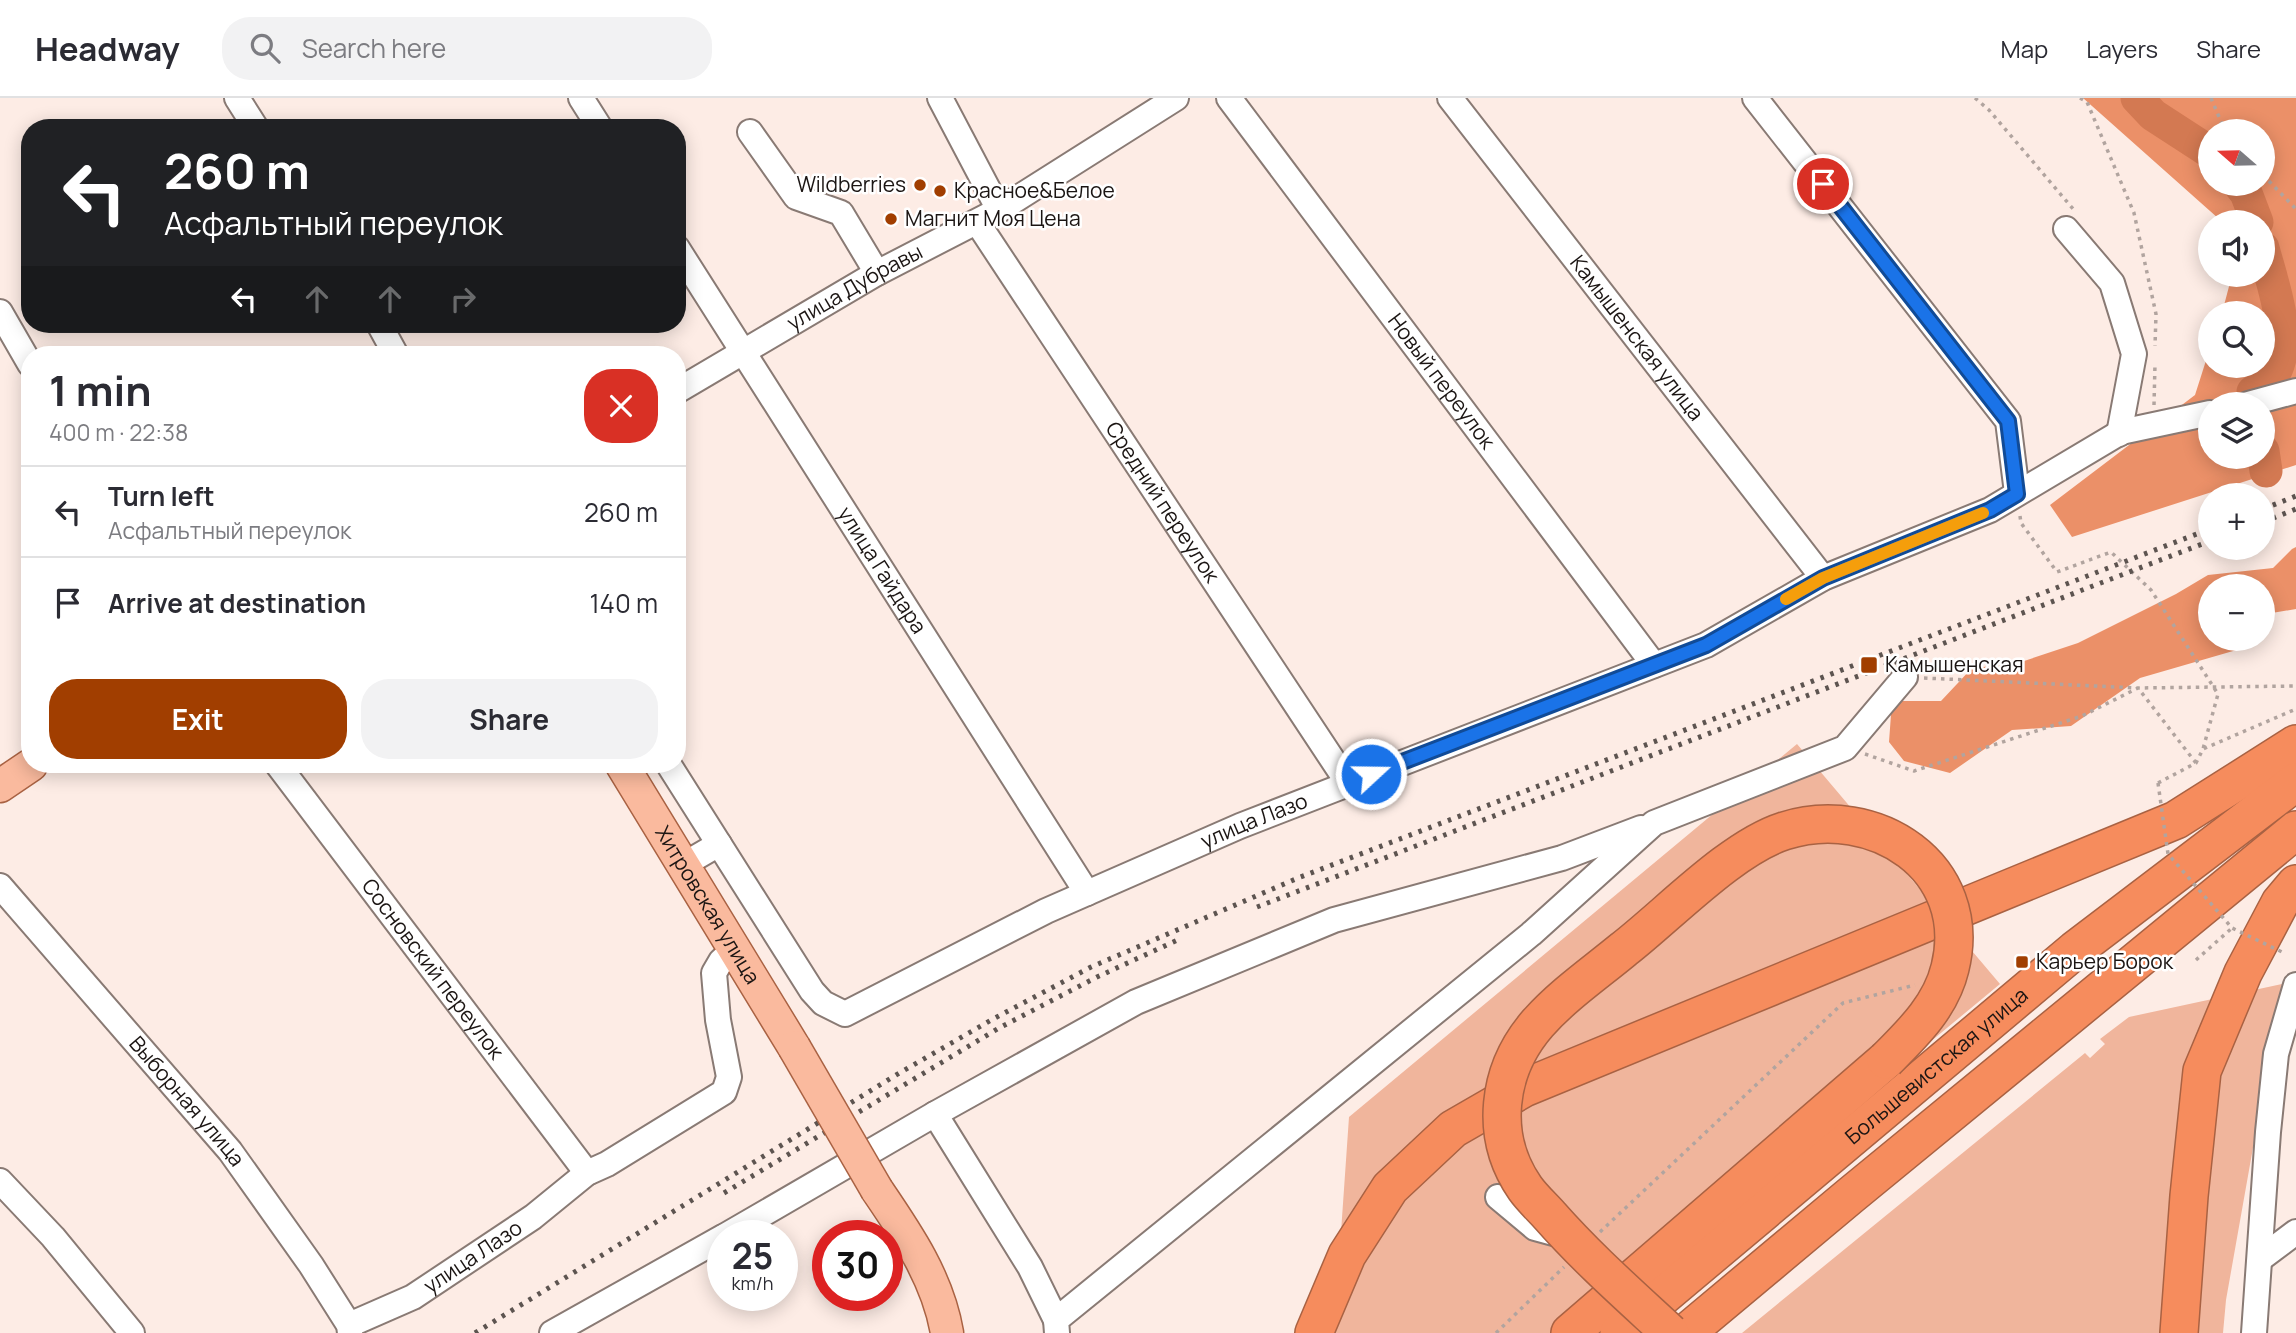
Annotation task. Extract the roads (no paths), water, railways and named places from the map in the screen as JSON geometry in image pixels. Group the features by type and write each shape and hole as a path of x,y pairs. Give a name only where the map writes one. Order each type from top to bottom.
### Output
{"highway":[{"path":"1314,1333 1347,1255 1391,1188 1453,1129 1524,1088 2176,820 2296,744"},
{"name":"Большевистская улица","path":"1619,1333 2075,950 2296,782"},
{"path":"1570,1333 1886,1060 1922,1023 1940,996 1950,970 1955,946 1951,912 1938,880 1921,859 1899,841 1875,831 1847,825 1814,824 1783,831 1756,842 1575,988 1537,1024 1507,1077 1501,1106 1504,1137 1509,1158 1525,1188 1578,1246 1670,1333"},
{"name":"Большевистская улица","path":"1686,1333 2296,830"},
{"path":"2179,1333 2202,1071 2243,973 2280,903 2296,884"}],"main road":[{"path":"0,786 21,772"},
{"name":"Хитровская улица","path":"627,773 920,1257 933,1285 947,1333"}],"street":[{"path":"237,98 250,119"},
{"path":"581,98 594,119"},
{"path":"940,98 999,211"},
{"name":"улица Дубравы","path":"686,386 877,272 999,211 1177,98"},
{"name":"Новый переулок","path":"1229,98 1654,665"},
{"name":"Камышенская улица","path":"1450,98 1823,578"},
{"path":"1755,98 2008,421 2017,494"},
{"path":"750,132 796,197 841,213 877,272"},
{"path":"2070,219 2112,283 2134,354 2119,434"},
{"name":"Средний переулок","path":"976,222 1348,783"},
{"name":"улица Гайдара","path":"686,262 1087,893"},
{"path":"0,312 21,348"},
{"path":"2275,397 2296,391"},
{"name":"улица Лазо","path":"719,844 812,990 823,1003 845,1014 1046,911 1240,826 1706,645 1823,578 1990,510 2119,434 2198,416"},
{"path":"752,1220 1136,1002 1334,920 1562,858 1845,748 1905,677"},
{"name":"Сосновский переулок","path":"284,773 587,1172"},
{"path":"674,773 719,844 683,865"},
{"path":"935,1114 1030,1268 1057,1327 1255,1157 1531,934 1654,823"},
{"name":"Выборная улица","path":"0,886 230,1151 311,1265 349,1329"},
{"name":"улица Лазо","path":"349,1329 413,1297 533,1217 587,1172 607,1164 724,1092 729,1077 718,1020 714,973 721,961 734,949"},
{"path":"2254,1333 2276,1054 2296,985"},
{"path":"0,1181 53,1237 132,1333"},
{"path":"1498,1196 1535,1228 1578,1246"},
{"path":"2260,1259 2296,1232"},
{"path":"552,1333 707,1246"}],"waterway":[{"path":"2137,98 2153,115 2198,144"},
{"path":"2247,196 2252,210"},
{"path":"2253,392 2271,379 2282,349 2280,315 2274,287"}],"railway":[{"path":"2275,504 2296,496"},
{"path":"2275,517 2296,509"},
{"path":"475,1333 901,1072 1091,967 1298,878 2198,534"},
{"path":"1257,907 2198,546"},
{"path":"724,1193 999,1028 1097,977 1182,938"}],"place":[{"name":"Wildberries","path":"920,185"},
{"name":"Красное&Белое","path":"940,191"},
{"name":"Магнит Моя Цена","path":"891,219"},
{"name":"Камышенская","path":"1869,665"},
{"name":"Карьер Борок","path":"2022,962"}]}
